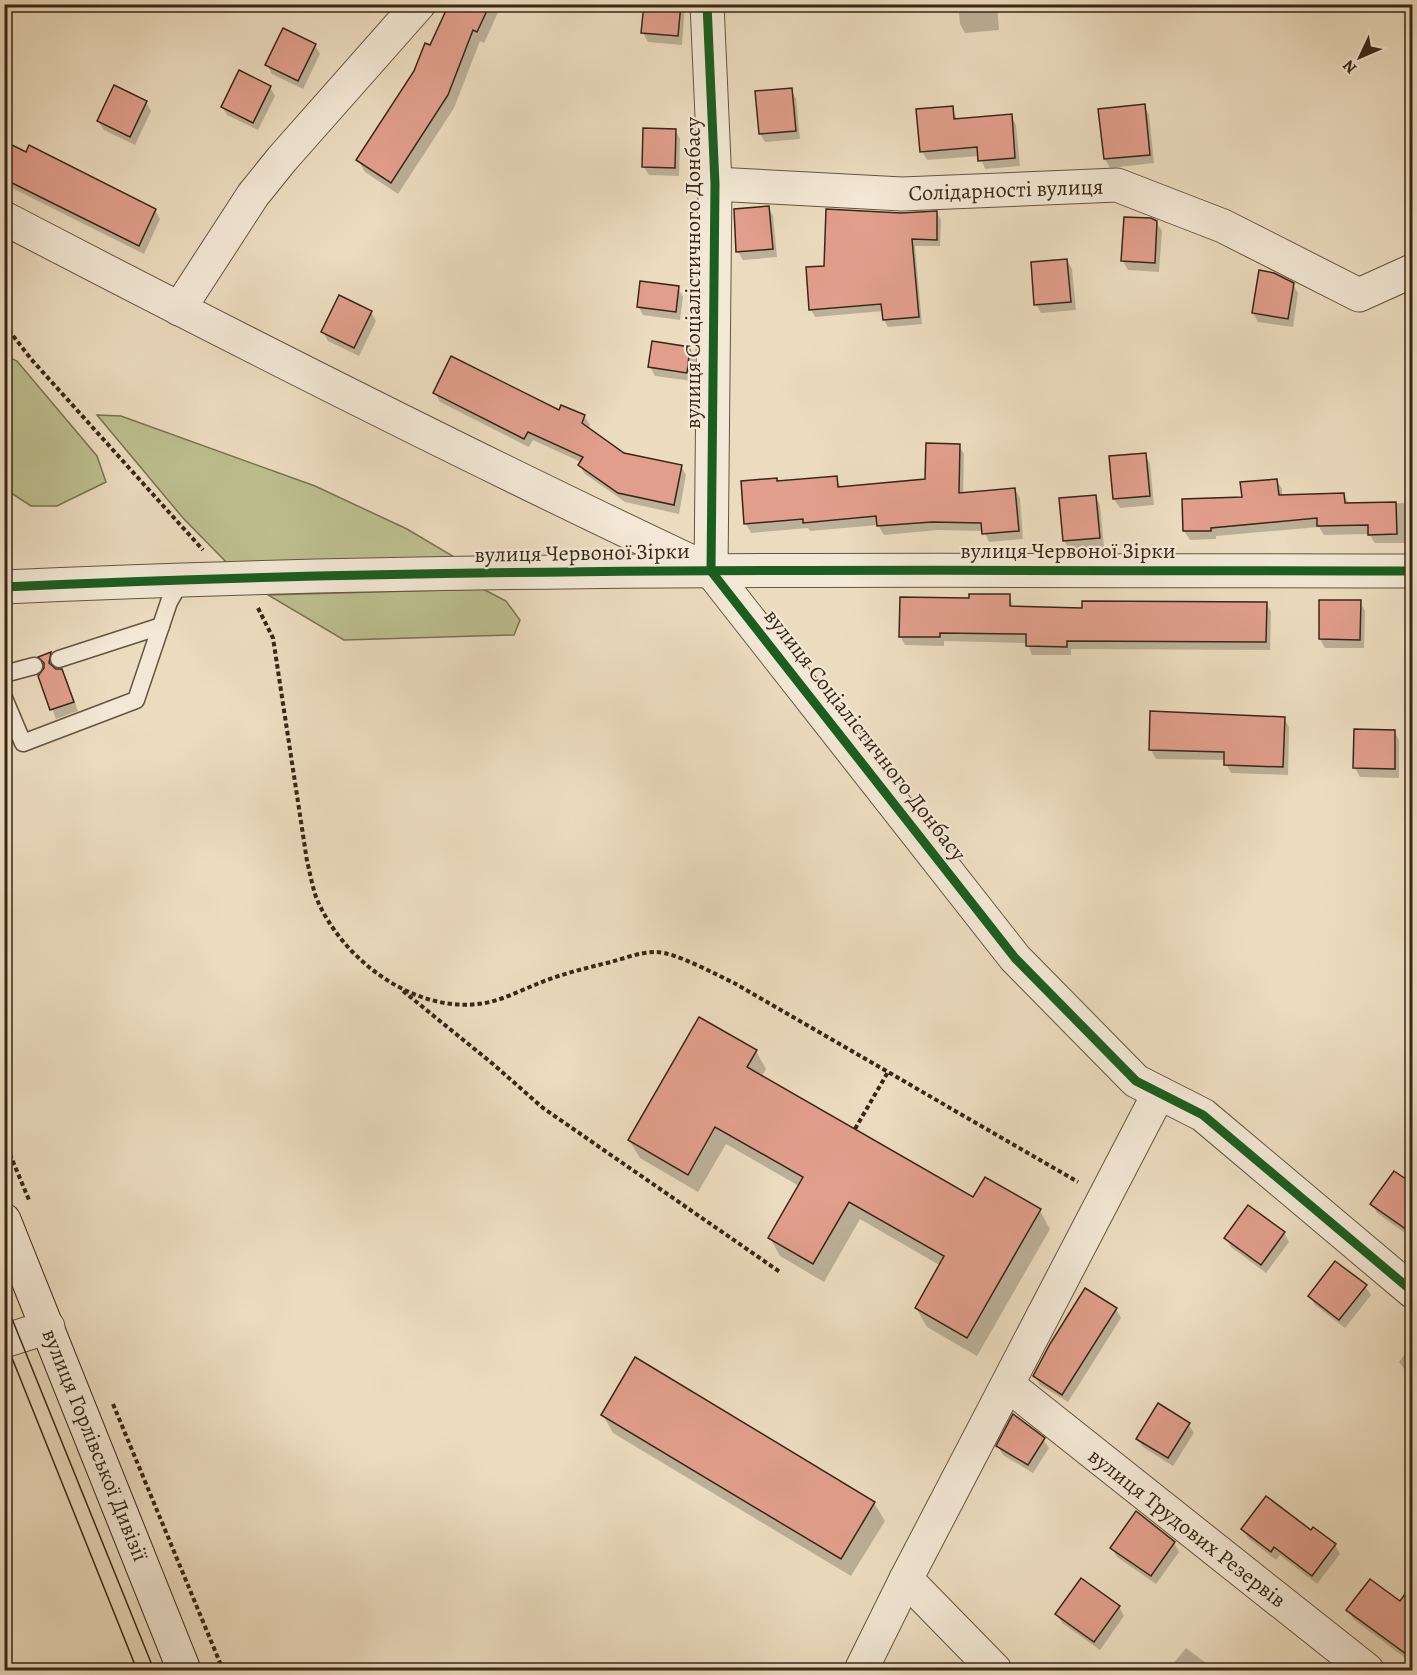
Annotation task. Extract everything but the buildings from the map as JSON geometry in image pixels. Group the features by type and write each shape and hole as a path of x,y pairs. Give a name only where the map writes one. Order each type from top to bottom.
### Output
{"street":[{"path":"178,309 253,195 419,4"},
{"name":"вулиця Соціалістичного Донбасу","path":"707,4 715,184 711,570 1015,958 1136,1081 1203,1115 1413,1292"},
{"name":"Солідарності вулиця","path":"715,184 902,194 1117,185 1223,226 1359,295 1413,271"},
{"path":"4,218 178,309 561,501 711,570"},
{"name":"вулиця Червоної Зірки","path":"4,587 182,579 711,570 1413,571"},
{"path":"861,1671 1159,1093"},
{"name":"вулиця Горлівської Дивізії","path":"4,1220 184,1671"},
{"path":"4,1341 48,1327"},
{"name":"вулиця Трудових Резервів","path":"1008,1385 1367,1671"},
{"path":"906,1580 995,1671"}],"lane":[{"path":"4,698 23,743 136,700 169,602 182,579"},
{"path":"59,659 161,627"},
{"path":"4,674 34,666"}],"path":[{"path":"4,324 39,367 259,609 273,638 307,861 316,897 340,938 374,971 401,989 543,1108 780,1272"},
{"path":"401,989 439,1003 458,1006 491,1002 556,976 631,956 657,952 686,961 736,984 1105,1197"},
{"path":"855,1129 888,1072"}],"green space":[{"path":"4,355 17,361 97,456 106,482 57,506 31,506 5,489"},
{"path":"97,415 121,416 315,486 407,529 456,558 230,566 183,518"},
{"path":"483,589 506,601 520,620 514,635 344,640 268,595"}],"tram line":[{"path":"4,1299 154,1670"},
{"path":"4,1338 137,1670"}],"cycle path":[{"path":"707,4 715,184 711,571 1015,958 1136,1081 1203,1115 1412,1291"},
{"path":"4,587 180,580 532,572 1412,571"}]}
